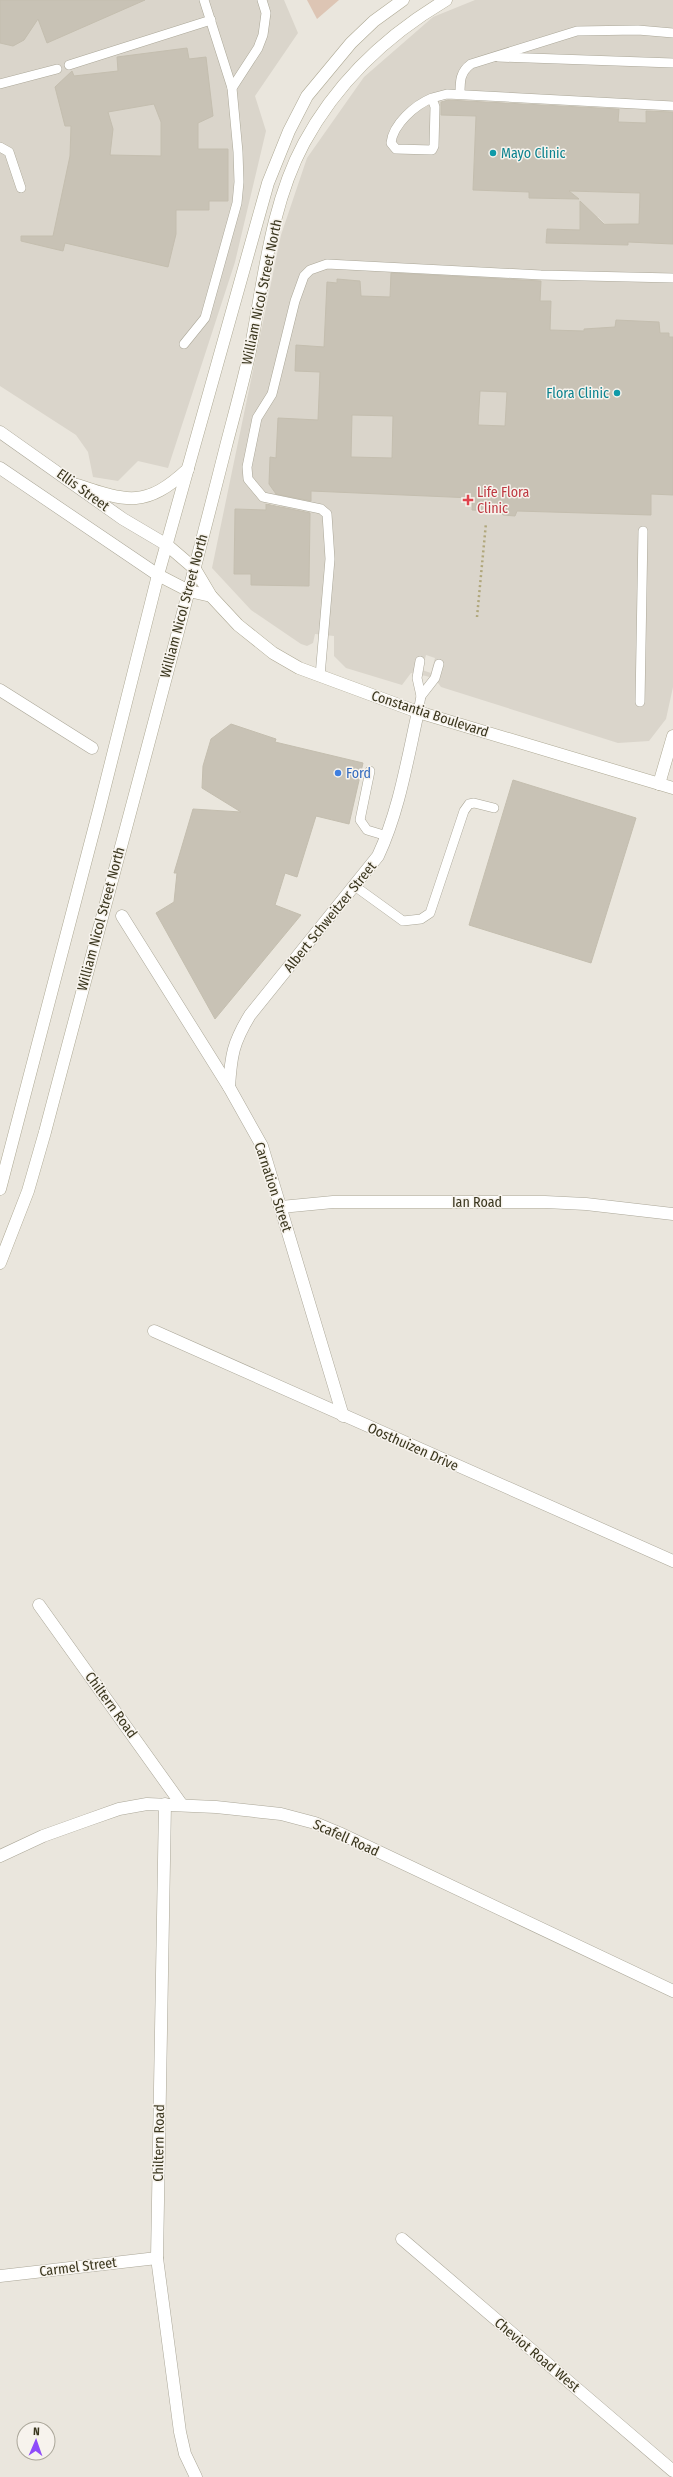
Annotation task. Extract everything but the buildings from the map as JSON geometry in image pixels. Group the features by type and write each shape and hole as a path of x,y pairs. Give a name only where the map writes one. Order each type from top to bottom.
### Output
{"street":[{"name":"William Nicol Street North","path":"0,1189 99,810 158,575 242,270 268,183 289,132 307,96 351,43 374,21 403,0"},
{"name":"William Nicol Street North","path":"0,1263 28,1192 45,1132 195,569 249,353 269,245 286,187 303,144 322,114 371,54 398,30 446,0"},
{"name":"Ellis Street","path":"0,432 123,519 167,545"},
{"name":"Ellis Street","path":"0,468 158,575"},
{"path":"77,485 118,498 145,497 158,494 170,486 188,469"},
{"name":"Constantia Boulevard","path":"167,545 195,569 211,596 238,625 273,653 320,676 418,712 673,788"},
{"path":"158,575 189,591 211,596"},
{"path":"0,690 92,748"},
{"name":"Albert Schweitzer Street","path":"229,1087 231,1053 238,1035 250,1015 356,887 378,856 387,836 403,782 418,712"},
{"path":"659,784 673,736"},
{"name":"Carnation Street","path":"122,916 229,1087 262,1146 343,1416"},
{"name":"Ian Road","path":"281,1207 333,1202 545,1202 586,1204 673,1214"},
{"name":"Oosthuizen Drive","path":"154,1331 673,1562"},
{"name":"Chiltern Road","path":"39,1605 182,1805"},
{"name":"Chiltern Road","path":"165,1804 157,2258 180,2432 185,2454 196,2477"},
{"name":"Scafell Road","path":"0,1856 43,1836 131,1806 165,1804 281,1814 315,1823 673,1991"},
{"name":"Cheviot Road West","path":"402,2239 673,2471"},
{"name":"Carmel Street","path":"0,2276 157,2258"}],"lane":[{"path":"184,344 206,318 237,203 239,182 238,152 232,88 204,0"},
{"path":"232,88 258,48 263,35 266,12 262,0"},
{"path":"69,65 211,20"},
{"path":"460,94 460,79 463,70 471,64 577,31 638,30 673,33"},
{"path":"491,57 673,63"},
{"path":"0,84 57,68"},
{"path":"432,98 435,107 434,146 432,150 396,149 391,143 392,134 415,107 432,98 447,94 673,106"},
{"path":"0,147 9,152 21,188"},
{"path":"320,676 330,560 327,514 321,509 263,497 248,479 247,467 257,418 272,394 295,301 304,276 310,270 327,264 541,275 673,278"},
{"path":"640,702 643,531"},
{"path":"418,712 421,696 417,678 420,661"},
{"path":"421,696 434,678 439,664"},
{"path":"370,771 360,820 367,830 387,836"},
{"path":"356,887 403,921 421,920 430,913 464,811 469,804 474,803 494,808"}],"path":[{"path":"477,617 486,522"}],"shaded area":[{"path":"0,0 284,0 298,33 255,96 266,131 235,262 168,468 138,461 118,481 93,477 88,452 76,435 0,386"},
{"path":"307,0 339,0 317,19"},
{"path":"475,0 673,0 673,112 646,111 643,187 513,114 618,118 619,104 441,97 441,114 476,116 473,190 529,192 529,198 566,199 567,191 670,194 640,204 638,242 673,244 673,687 666,719 649,741 618,743 441,687 435,679 426,676 411,673 402,685 346,668 334,656 334,636 315,634 313,643 307,646 301,644 251,610 212,568 281,235 307,158 364,77 433,17","holes":["580,217 598,217 604,223 628,224 628,245 546,243 547,229 580,230","266,503 281,503 281,512 310,513 309,586 251,585 251,574 234,574 235,509 266,510","426,655 435,658 431,673 422,670"]}],"place":[{"name":"Mayo Clinic","path":"493,153"},
{"name":"Flora Clinic","path":"617,393"},
{"name":"Life Flora Clinic","path":"468,500"},
{"name":"Ford","path":"338,773"}]}
